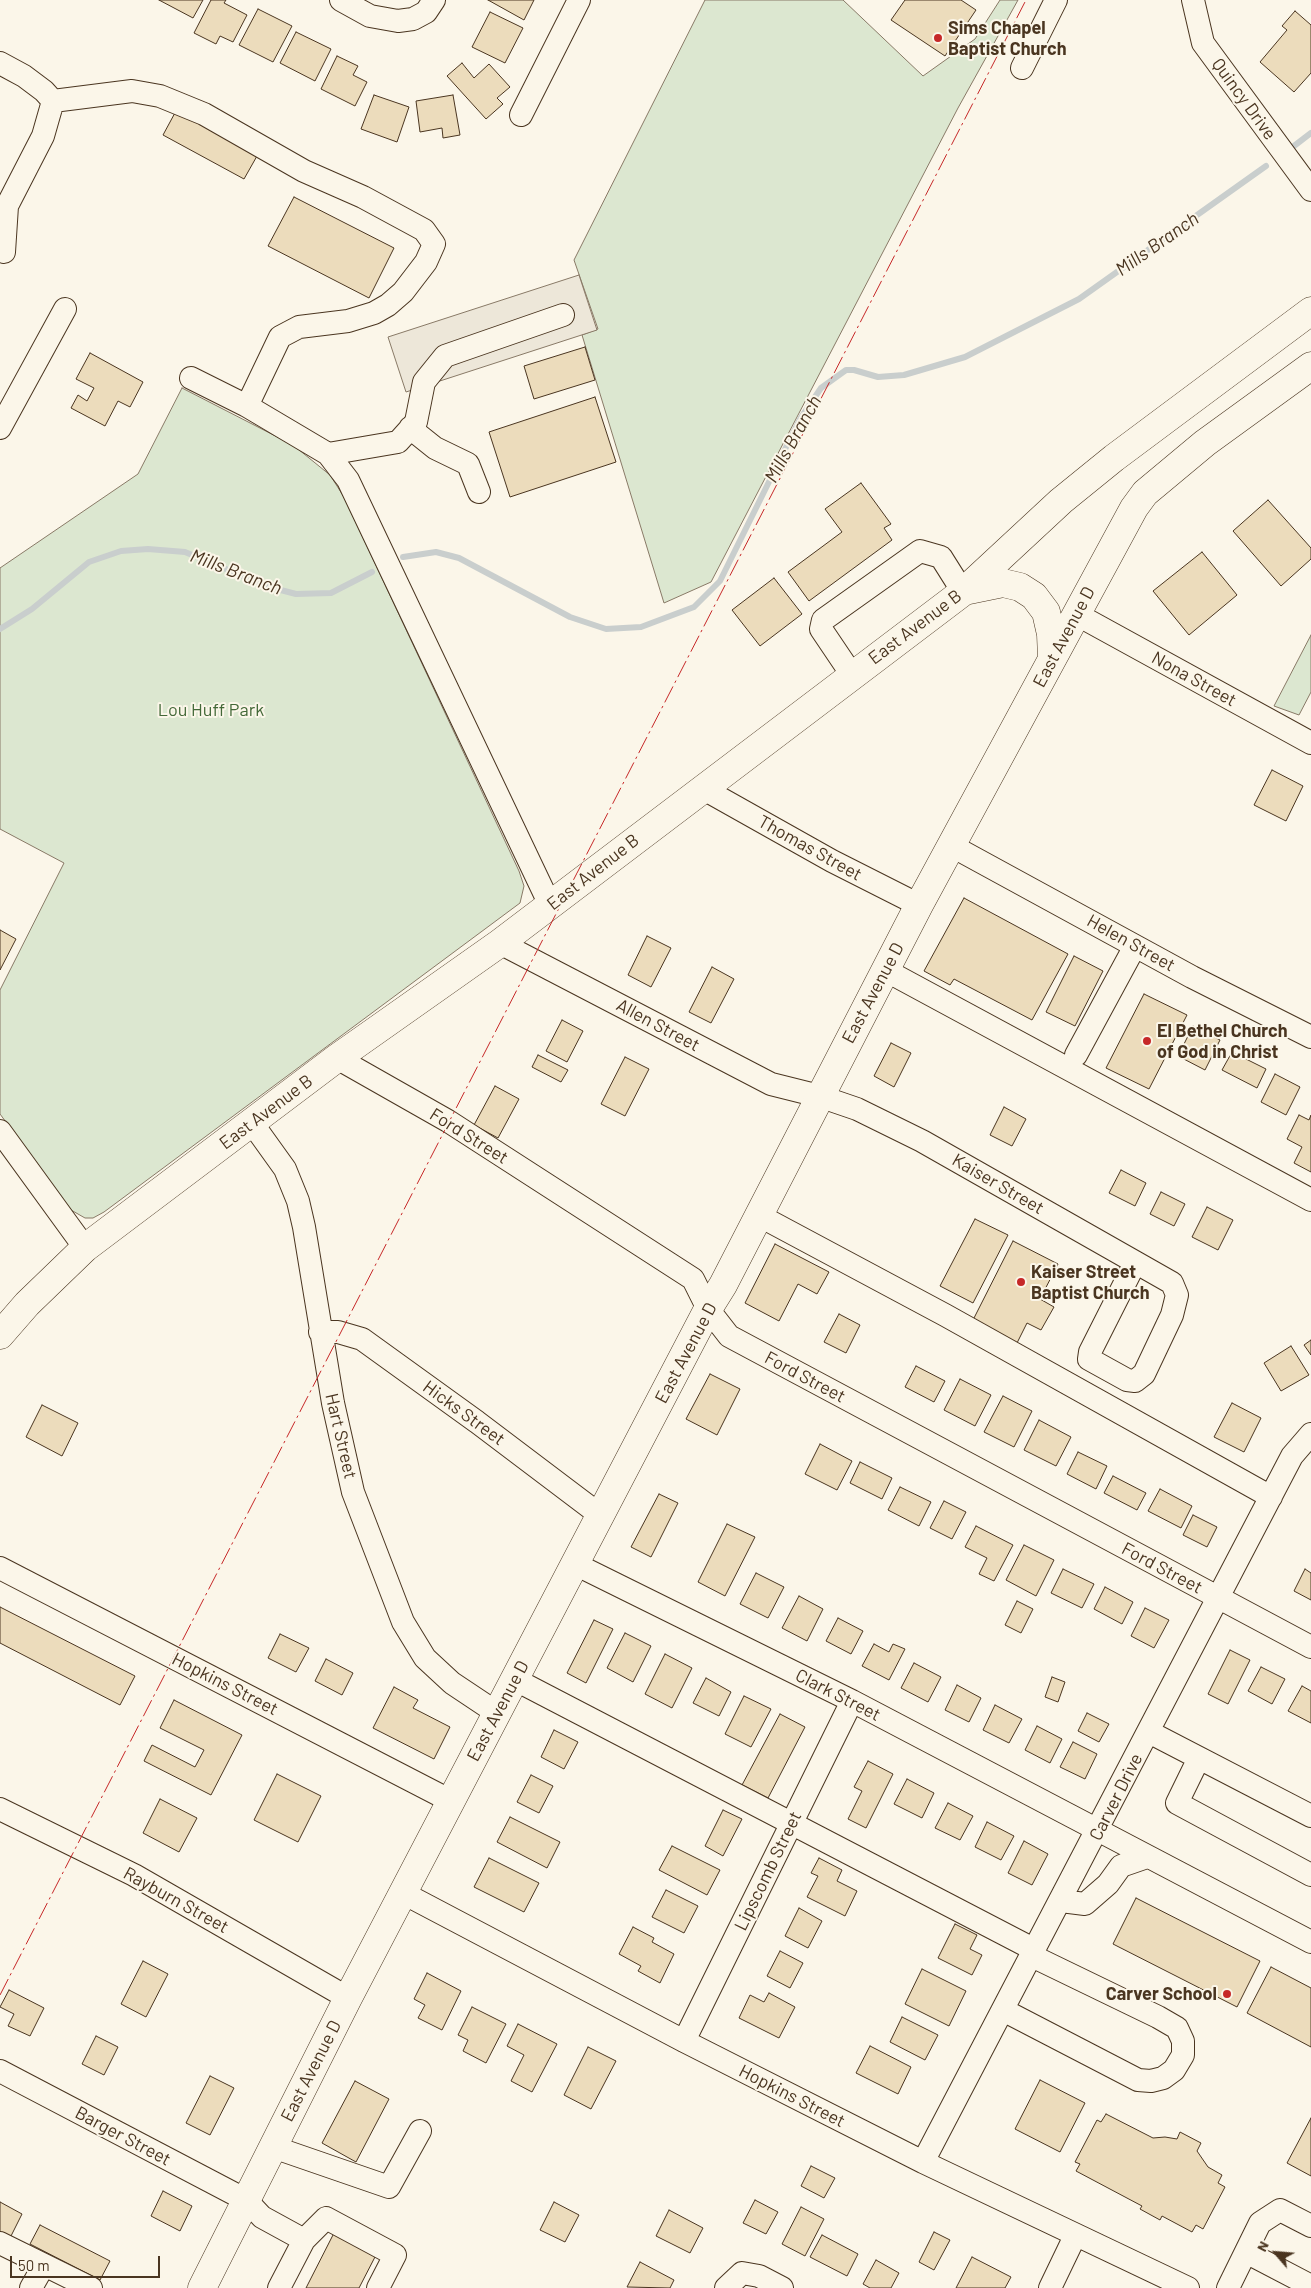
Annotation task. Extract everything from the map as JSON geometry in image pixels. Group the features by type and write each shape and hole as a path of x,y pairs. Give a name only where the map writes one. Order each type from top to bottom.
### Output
{"main road":[{"name":"East Avenue B","path":"0,1335 27,1304 85,1248 252,1124 337,1058 500,943 963,592 1061,501 1184,405 1311,311"},
{"name":"East Avenue D","path":"202,2288 402,1893 722,1285 919,905 1134,508 1145,493 1205,442 1311,366"},
{"path":"963,592 1003,583 1020,587 1034,596 1046,612 1051,634 1052,659"}],"street":[{"path":"341,0 370,16 398,21 413,19 426,12 434,0"},
{"path":"521,115 579,0"},
{"path":"1022,68 1056,0"},
{"name":"Quincy Drive","path":"1193,0 1204,43 1311,190"},
{"path":"0,63 44,90 53,101"},
{"path":"53,101 132,91 160,96 204,114 304,171 363,197 424,230 434,244 426,262 403,292 388,305 374,313 348,321 299,327 280,338 247,406"},
{"path":"4,252 7,206 43,136 53,101"},
{"path":"0,428 65,309"},
{"path":"328,454 398,442 416,422 424,382 445,356 562,315"},
{"path":"191,378 247,406 328,454 348,480 550,905"},
{"path":"410,428 434,448 468,464 479,492"},
{"path":"852,675 821,630 823,620 920,551 941,557 963,592"},
{"name":"Nona Street","path":"1076,614 1311,743"},
{"name":"Thomas Street","path":"702,788 832,861 919,905"},
{"name":"Helen Street","path":"952,846 1135,946 1311,1037"},
{"name":"Allen Street","path":"500,943 770,1084 819,1096"},
{"path":"1076,1055 1135,946"},
{"path":"885,970 1311,1200"},
{"name":"Ford Street","path":"337,1058 448,1121 692,1279 708,1309 729,1336 1311,1647"},
{"name":"Kaiser Street","path":"819,1096 857,1109 922,1141 1172,1283 1177,1295 1172,1315 1140,1379 1135,1381 1127,1380 1089,1359 1090,1352 1135,1263"},
{"name":"Hart Street","path":"252,1124 285,1169 298,1201 333,1403 353,1492 403,1622 425,1658 452,1683 497,1713"},
{"path":"0,1131 85,1248"},
{"path":"758,1214 946,1315 1271,1497"},
{"path":"0,1320 27,1304"},
{"name":"Hicks Street","path":"320,1332 338,1332 362,1339 477,1422 600,1515"},
{"name":"Carver Drive","path":"923,2162 1098,1831 1292,1456 1311,1434"},
{"name":"Clark Street","path":"575,1564 852,1701 1311,1942"},
{"name":"Hopkins Street","path":"0,1568 451,1801"},
{"path":"514,1679 654,1753 792,1822 1034,1953 1158,2017 1176,2028 1183,2041 1183,2055 1174,2070 1163,2078 1151,2081 1138,2080 1003,2010"},
{"name":"Lipscomb Street","path":"684,2042 852,1701"},
{"path":"1149,1732 1311,1816"},
{"path":"1199,1758 1177,1803 1311,1875"},
{"name":"Rayburn Street","path":"0,1809 134,1875 348,1998"},
{"path":"1061,1901 1085,1904 1108,1884 1121,1866 1147,1857"},
{"name":"Hopkins Street","path":"402,1893 684,2042 923,2162 1075,2236 1188,2288"},
{"name":"Barger Street","path":"0,2071 246,2200 262,2217 304,2240"},
{"path":"273,2147 389,2187 420,2131"},
{"path":"1228,2288 1260,2223 1280,2210 1311,2226"},
{"path":"279,2288 304,2240 326,2218 395,2255 378,2288"},
{"path":"1050,2288 1075,2236"},
{"path":"0,2243 91,2288"},
{"path":"1246,2252 1311,2286"},
{"path":"31,2288 44,2265"},
{"path":"734,2280 759,2276 782,2288"}],"green space":[{"path":"705,0 843,0 923,76 975,39 1000,0 1018,0 958,108 711,582 664,603 582,335 598,329 574,260"},
{"name":"Lou Huff Park","path":"182,388 293,445 330,475 344,497 519,871 524,886 520,903 104,1212 93,1218 85,1218 71,1210 0,1114 0,990 64,863 0,829 0,568 138,474"},
{"path":"1311,635 1311,692 1299,715 1274,706"}],"shaded area":[{"path":"579,275 597,330 406,392 388,337"}],"building":[{"path":"159,0 203,0 193,18"},
{"path":"211,0 226,0 224,3 247,15 233,42 220,36 216,44 194,33"},
{"path":"488,0 534,0 524,20"},
{"name":"Sims Chapel Baptist Church","path":"905,0 961,0 976,10 945,56 891,20"},
{"path":"258,9 292,26 273,62 239,45"},
{"path":"1295,11 1311,25 1311,73 1294,92 1260,62 1287,30 1282,26"},
{"path":"490,12 523,28 505,63 472,47"},
{"path":"296,32 331,49 315,81 280,63"},
{"path":"337,56 358,66 353,75 367,82 355,106 321,89"},
{"path":"462,63 474,78 489,64 510,87 497,98 503,104 486,119 447,76"},
{"path":"374,95 409,107 397,142 361,129"},
{"path":"453,95 460,135 443,138 442,128 420,132 416,101"},
{"path":"176,111 257,156 244,179 163,135"},
{"path":"294,197 394,248 369,298 268,246"},
{"path":"585,347 595,380 534,399 524,366"},
{"path":"90,353 143,382 130,407 118,401 105,426 71,408 78,395 87,401 94,388 76,379"},
{"path":"595,397 616,462 510,497 489,432"},
{"path":"861,483 891,524 884,528 892,540 809,601 788,572 842,532 825,509"},
{"path":"1268,500 1311,548 1311,559 1281,586 1233,531"},
{"path":"1202,552 1237,595 1189,635 1153,591"},
{"path":"774,578 802,614 760,646 732,610"},
{"path":"1272,770 1303,786 1286,821 1254,805"},
{"path":"964,898 1068,954 1032,1020 954,979 950,985 924,971"},
{"path":"0,930 16,939 0,970"},
{"path":"647,936 671,948 651,987 628,975"},
{"path":"1074,956 1103,971 1075,1026 1046,1012"},
{"path":"712,967 734,979 711,1023 689,1012"},
{"name":"El Bethel Church of God in Christ","path":"1144,994 1187,1015 1149,1089 1106,1068"},
{"path":"562,1020 583,1031 567,1062 546,1051"},
{"path":"1193,1026 1220,1040 1205,1070 1178,1056"},
{"path":"891,1043 911,1053 894,1087 874,1076"},
{"path":"1232,1052 1266,1069 1257,1088 1222,1070"},
{"path":"538,1055 568,1070 561,1082 532,1067"},
{"path":"625,1057 649,1069 625,1116 601,1104"},
{"path":"1275,1074 1300,1087 1286,1115 1261,1102"},
{"path":"495,1086 519,1099 498,1138 474,1125"},
{"path":"1004,1107 1026,1119 1012,1146 990,1135"},
{"path":"1299,1115 1309,1120 1311,1115 1311,1172 1294,1163 1302,1147 1287,1139"},
{"path":"1121,1170 1146,1183 1135,1206 1109,1193"},
{"path":"1161,1192 1185,1204 1174,1226 1150,1214"},
{"path":"1207,1207 1233,1220 1218,1250 1192,1237"},
{"path":"975,1219 1008,1235 973,1303 940,1286"},
{"name":"Kaiser Street Baptist Church","path":"1013,1241 1058,1264 1040,1299 1054,1307 1041,1330 1027,1323 1017,1343 973,1320"},
{"path":"775,1244 829,1272 817,1294 798,1284 779,1321 745,1303"},
{"path":"839,1314 860,1325 846,1353 824,1342"},
{"path":"1311,1340 1311,1355 1304,1345"},
{"path":"1291,1346 1309,1375 1281,1391 1264,1363"},
{"path":"916,1366 945,1381 934,1402 905,1387"},
{"path":"710,1374 740,1389 717,1435 686,1419"},
{"path":"960,1379 991,1395 975,1426 944,1410"},
{"path":"1003,1396 1032,1411 1014,1447 984,1432"},
{"path":"1232,1403 1261,1418 1244,1452 1214,1437"},
{"path":"42,1405 78,1423 62,1456 26,1437"},
{"path":"1039,1420 1071,1437 1056,1466 1024,1450"},
{"path":"820,1444 852,1461 837,1490 805,1474"},
{"path":"1078,1452 1107,1466 1096,1489 1067,1474"},
{"path":"860,1462 892,1478 882,1499 850,1483"},
{"path":"1113,1476 1146,1493 1137,1510 1104,1493"},
{"path":"900,1487 931,1502 919,1526 888,1510"},
{"path":"1160,1489 1192,1506 1181,1528 1148,1511"},
{"path":"659,1494 678,1503 651,1557 631,1547"},
{"path":"944,1501 966,1512 952,1539 930,1528"},
{"path":"1193,1515 1217,1527 1207,1547 1183,1535"},
{"path":"727,1524 755,1537 725,1596 698,1582"},
{"path":"976,1526 1013,1545 994,1581 979,1574 987,1558 965,1547"},
{"path":"1024,1545 1054,1560 1036,1596 1006,1580"},
{"path":"1063,1569 1094,1584 1082,1608 1051,1593"},
{"path":"1305,1569 1311,1573 1311,1600 1294,1591"},
{"path":"756,1573 784,1587 768,1618 740,1604"},
{"path":"1105,1587 1133,1602 1122,1624 1094,1609"},
{"path":"799,1596 823,1609 807,1641 782,1628"},
{"path":"1017,1601 1033,1609 1021,1633 1005,1625"},
{"path":"0,1607 135,1676 120,1705 0,1643"},
{"path":"1145,1608 1169,1620 1154,1648 1131,1636"},
{"path":"838,1618 863,1631 851,1654 826,1641"},
{"path":"594,1620 613,1629 586,1683 567,1673"},
{"path":"625,1633 651,1646 633,1682 607,1668"},
{"path":"280,1634 309,1648 296,1672 268,1658"},
{"path":"874,1644 889,1652 893,1644 905,1649 889,1680 862,1666"},
{"path":"1230,1650 1250,1660 1228,1704 1208,1694"},
{"path":"665,1654 692,1668 672,1708 645,1694"},
{"path":"326,1659 353,1673 342,1695 315,1681"},
{"path":"914,1663 941,1677 928,1702 901,1688"},
{"path":"1261,1667 1285,1679 1272,1704 1248,1691"},
{"path":"1052,1677 1065,1682 1058,1702 1045,1697"},
{"path":"706,1678 731,1692 719,1716 693,1703"},
{"path":"957,1685 981,1698 969,1722 945,1710"},
{"path":"1302,1686 1311,1691 1311,1723 1288,1711"},
{"path":"394,1687 418,1700 413,1708 450,1727 434,1759 373,1728"},
{"path":"744,1696 771,1709 751,1747 725,1734"},
{"path":"174,1700 242,1735 211,1795 144,1761 152,1745 195,1767 204,1750 160,1728"},
{"path":"995,1705 1022,1719 1009,1743 983,1730"},
{"path":"1087,1713 1109,1724 1099,1742 1078,1731"},
{"path":"780,1714 805,1727 768,1798 742,1785"},
{"path":"1037,1726 1062,1739 1050,1763 1025,1750"},
{"path":"554,1730 578,1742 564,1769 541,1757"},
{"path":"1073,1742 1097,1754 1085,1779 1060,1767"},
{"path":"868,1761 893,1774 866,1828 848,1819 862,1791 854,1787"},
{"path":"277,1774 321,1796 298,1842 254,1820"},
{"path":"531,1775 553,1786 539,1813 517,1802"},
{"path":"907,1779 934,1793 922,1818 894,1804"},
{"path":"160,1799 197,1818 179,1852 143,1833"},
{"path":"948,1803 973,1816 960,1840 935,1828"},
{"path":"723,1810 742,1819 723,1856 705,1846"},
{"path":"510,1817 560,1842 547,1868 497,1842"},
{"path":"987,1822 1014,1836 1001,1860 975,1847"},
{"path":"1024,1841 1048,1854 1032,1885 1008,1873"},
{"path":"672,1846 720,1870 707,1895 659,1870"},
{"path":"489,1858 539,1883 524,1912 474,1887"},
{"path":"819,1858 842,1870 837,1881 857,1891 845,1916 807,1897 818,1876 811,1873"},
{"path":"666,1890 698,1906 684,1933 652,1917"},
{"path":"1136,1898 1260,1961 1237,2007 1113,1944"},
{"path":"799,1908 822,1921 808,1948 785,1936"},
{"path":"955,1924 977,1935 970,1949 982,1955 972,1975 938,1958"},
{"path":"633,1927 654,1938 652,1942 674,1954 660,1983 638,1971 641,1966 619,1954"},
{"path":"780,1951 803,1963 790,1988 767,1976"},
{"path":"143,1961 168,1974 146,2017 121,2004"},
{"path":"1271,1967 1311,1988 1311,2047 1247,2013"},
{"path":"922,1969 966,1991 949,2026 905,2004"},
{"path":"427,1973 461,1991 442,2030 418,2018 425,2005 414,1999"},
{"path":"9,1990 44,2008 30,2036 8,2026 14,2014 0,2007"},
{"path":"769,1993 795,2007 779,2038 739,2018 750,1995 764,2002"},
{"path":"472,2007 506,2024 486,2063 463,2051 468,2040 458,2035"},
{"path":"902,2017 938,2035 925,2060 890,2042"},
{"path":"518,2024 557,2044 532,2092 511,2081 524,2055 507,2046"},
{"path":"96,2036 118,2047 104,2075 82,2064"},
{"path":"870,2046 911,2067 898,2094 856,2073"},
{"path":"588,2047 616,2061 591,2109 564,2095"},
{"path":"210,2076 234,2088 210,2135 186,2123"},
{"path":"1040,2080 1085,2103 1060,2152 1015,2129"},
{"path":"355,2081 389,2099 356,2162 322,2143"},
{"path":"1106,2114 1153,2138 1177,2139 1180,2132 1201,2143 1197,2151 1208,2167 1222,2175 1218,2183 1225,2187 1203,2229 1196,2225 1192,2232 1162,2216 1160,2220 1140,2209 1142,2206 1076,2171 1080,2164 1075,2162 1097,2120 1101,2122"},
{"path":"1311,2118 1311,2176 1287,2163"},
{"path":"811,2166 835,2178 824,2198 801,2186"},
{"path":"163,2191 192,2206 180,2231 151,2216"},
{"path":"755,2200 778,2212 766,2234 743,2223"},
{"path":"0,2202 22,2214 10,2238 0,2233"},
{"path":"554,2202 579,2215 565,2242 540,2230"},
{"path":"801,2207 824,2219 805,2256 782,2244"},
{"path":"669,2210 703,2228 690,2253 656,2236"},
{"path":"40,2225 110,2261 100,2280 30,2244"},
{"path":"934,2232 950,2240 934,2270 919,2262"},
{"path":"334,2233 376,2255 359,2288 306,2288"},
{"path":"822,2235 858,2254 847,2276 810,2257"},
{"path":"972,2257 1011,2277 1005,2288 956,2288"},
{"path":"876,2260 899,2273 891,2288 870,2288 863,2284"},
{"path":"640,2262 674,2280 670,2288 627,2287"}],"waterway":[{"name":"Mills Branch","path":"1294,146 1311,133"},
{"name":"Mills Branch","path":"403,557 436,552 459,558 570,617 606,629 641,627 694,607 720,581 800,419 821,388 846,370 854,370 878,377 904,375 965,357 1079,299 1266,166"},
{"name":"Mills Branch","path":"0,629 32,609 89,562 121,551 148,549 185,552 269,587 296,594 331,593 372,572"}],"power":[{"path":"0,1995 1026,0"}],"place":[{"name":"Sims Chapel Baptist Church","path":"938,38"},
{"name":"El Bethel Church of God in Christ","path":"1147,1041"},
{"name":"Kaiser Street Baptist Church","path":"1021,1282"},
{"name":"Carver School","path":"1227,1994"}]}
